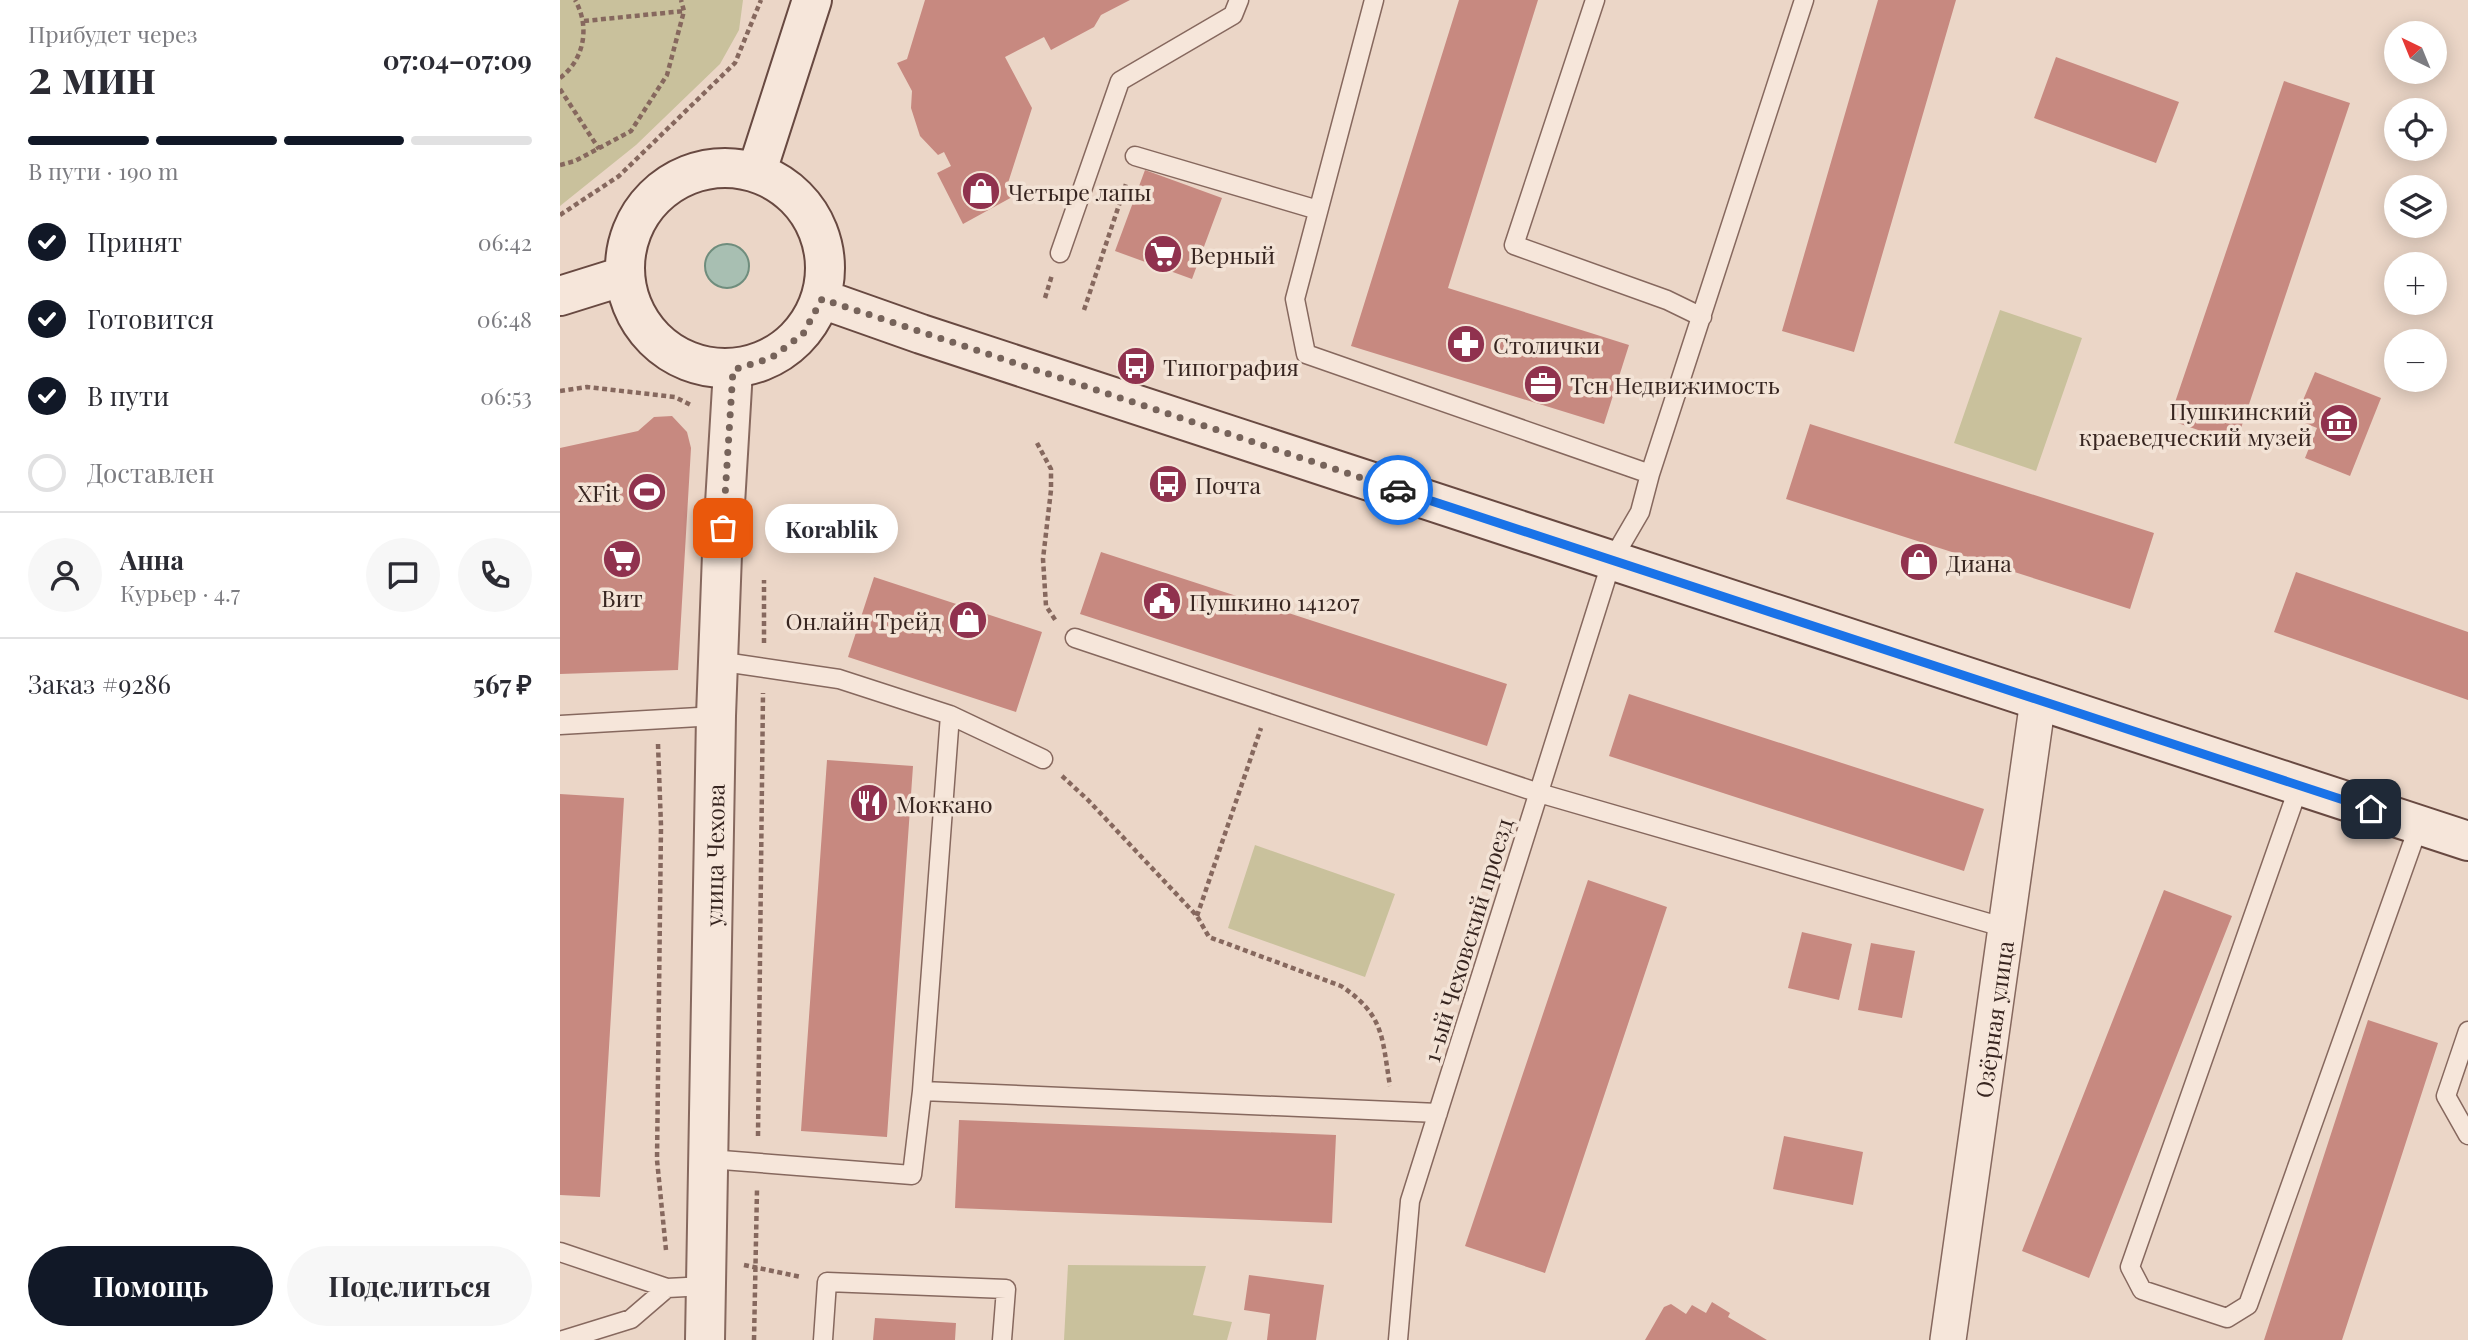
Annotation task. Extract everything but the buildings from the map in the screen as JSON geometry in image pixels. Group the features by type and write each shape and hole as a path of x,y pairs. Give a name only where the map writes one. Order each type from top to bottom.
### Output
{"main road":[{"path":"757,171 812,0"},
{"path":"718,167 757,171 791,190 816,222 826,260 822,299 803,334 771,358 733,370 694,365 659,345 635,314 624,276 629,236 648,202 680,178 718,167"},
{"path":"560,296 624,276"},
{"path":"822,299 2468,841"},
{"name":"улица Чехова","path":"705,1340 716,716 733,370"}],"street":[{"name":"Озёрная улица","path":"1948,1340 2038,700"}],"lane":[{"path":"1060,253 1121,81 1233,15 1238,0"},
{"path":"1374,0 1295,299 1306,354 1650,474"},
{"path":"1595,0 1514,244 1667,300 1702,317"},
{"name":"1-ый Чеховский проезд","path":"1398,1340 1410,1201 1612,560 1640,512 1804,0"},
{"path":"1135,156 1318,210"},
{"path":"1075,638 1539,793 2006,928"},
{"path":"718,661 839,679 950,715 1043,759"},
{"path":"709,1159 912,1175 922,1091 950,715"},
{"path":"560,724 716,716"},
{"path":"2300,786 2130,1267 2142,1290 2227,1318 2248,1305 2419,825"},
{"path":"2468,1031 2446,1096 2468,1135"},
{"path":"922,1091 1438,1113"},
{"path":"560,1252 667,1288"},
{"path":"563,1340 631,1319 667,1288 707,1272"},
{"path":"824,1340 827,1282 1006,1289 1002,1340"},
{"path":"1948,1340 1966,1340"}],"path":[{"path":"560,78 581,51 584,21 575,0"},
{"path":"560,165 575,161 631,131 667,75 684,11 681,0"},
{"path":"560,215 619,176 734,63 761,0"},
{"path":"584,21 684,11"},
{"path":"560,89 599,149"},
{"path":"1084,310 1135,156"},
{"path":"560,391 587,387 675,397 694,406 698,415"},
{"path":"1037,443 1051,468 1043,559 1046,606 1059,625 1075,638"},
{"path":"754,1340 764,580"},
{"path":"1197,916 1270,704"},
{"path":"657,719 661,826 657,1160 668,1269 667,1288"},
{"path":"1043,759 1088,800 1197,916 1209,937 1341,986 1357,996 1374,1014 1381,1035 1394,1111"},
{"path":"707,1272 756,1268 827,1282"}],"shaded area":[{"path":"560,0 743,0 739,30 720,64 636,145 560,206"},
{"path":"727,244 736,245 743,250 748,257 748,275 743,282 736,287 727,288 718,287 711,282 706,275 705,266 706,257 711,250 718,245"},
{"path":"2000,310 2082,338 2036,471 1954,443"},
{"path":"1255,845 1395,894 1365,977 1228,928"},
{"path":"1068,1265 1206,1266 1193,1315 1232,1322 1227,1340 1064,1340"}],"way so far":[{"path":"723,528 733,370 771,358 803,334 822,299 1398,490"}],"place":[{"name":"Четыре лапы","path":"981,191"},
{"name":"Верный","path":"1163,254"},
{"name":"Столички","path":"1466,344"},
{"name":"Типография","path":"1136,366"},
{"name":"Тсн Недвижимость","path":"1543,384"},
{"name":"Пушкинский краеведческий музей","path":"2339,423"},
{"name":"Почта","path":"1168,484"},
{"name":"XFit","path":"647,492"},
{"name":"Korablik","path":"723,528"},
{"name":"Вит","path":"622,559"},
{"name":"Диана","path":"1919,562"},
{"name":"Пушкино 141207","path":"1162,601"},
{"name":"Онлайн Трейд","path":"968,620"},
{"name":"Моккано","path":"869,803"}],"route":[{"path":"1398,490 2371,809"}]}
